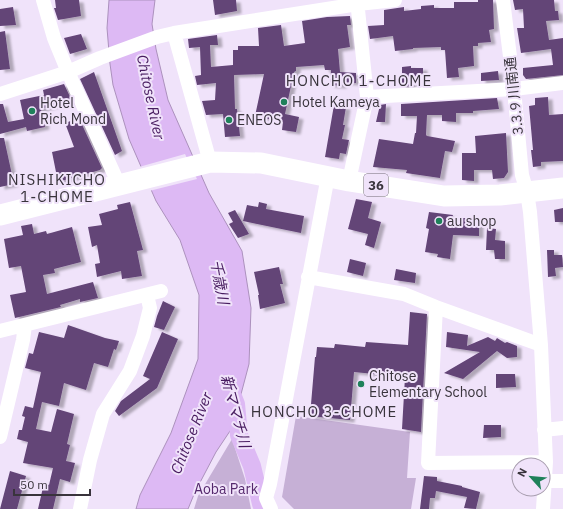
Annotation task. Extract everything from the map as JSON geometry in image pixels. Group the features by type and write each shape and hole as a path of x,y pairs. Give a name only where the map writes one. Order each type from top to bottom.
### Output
{"highway":[{"name":"36","path":"0,215 201,164 261,163 349,181 444,196 500,195 563,188"}],"street":[{"path":"43,0 54,38 68,72 128,183"},
{"path":"0,94 68,72 100,58 157,37 357,2 395,0"},
{"name":"3.3.9 川南通","path":"503,0 514,90 522,175 527,192 530,212 541,345 546,457"},
{"path":"349,181 367,97 357,2"},
{"path":"174,33 201,164"},
{"path":"367,97 514,90 563,83"},
{"path":"272,509 266,498 270,484 328,176"},
{"path":"308,277 404,294 541,345"},
{"path":"0,331 154,293 143,336 130,371 103,414 90,460 80,509"},
{"path":"436,307 428,463 511,462"},
{"path":"0,437 23,340 25,325"},
{"path":"544,430 563,428"},
{"path":"551,481 563,481"}],"green space":[{"path":"296,416 410,432 407,478 416,478 411,509 294,509 282,497"},
{"name":"Aoba Park","path":"232,439 245,479 251,509 194,509 198,496"}],"water":[{"path":"109,0 155,0 152,24 156,49 168,100 209,193 242,251 251,308 249,364 232,428 216,452 195,492 188,509 136,509 140,495 171,433 198,359 199,295 180,240 156,201 129,139 113,85 107,28"}],"pier":[{"path":"185,154 197,179 149,191 139,167"}],"building":[{"path":"55,0 79,0 81,16 58,20 54,8 56,8"},
{"path":"213,0 236,0 237,11 215,15"},
{"path":"478,0 493,0 494,29 489,30 491,42 478,43 478,46 473,46 474,66 458,68 459,77 447,78 445,50 441,50 441,47 413,48 395,51 393,36 370,39 368,26 384,25 384,10 404,7 404,11 421,9 421,6 434,5 434,8 454,8 454,2 478,2"},
{"path":"513,0 554,0 555,11 558,11 559,20 546,21 549,40 563,38 563,75 526,79 523,75 523,68 553,65 551,49 521,53 517,28 524,28 523,9 515,10"},
{"path":"13,7 16,25 0,26 0,9"},
{"path":"350,16 351,25 347,25 350,47 338,49 340,72 356,73 356,83 342,82 342,86 330,85 331,70 325,70 324,65 296,67 285,114 299,117 296,132 282,130 283,122 255,116 264,74 234,75 235,109 237,109 240,136 225,137 223,114 206,115 202,101 215,100 216,83 197,85 195,76 201,75 200,47 189,48 188,39 217,35 218,45 210,45 211,67 233,65 233,50 238,50 238,46 259,46 258,28 281,25 284,46 305,43 302,21 327,17"},
{"path":"5,31 10,69 0,70 0,32"},
{"path":"81,34 87,49 70,54 64,38"},
{"path":"411,66 411,68 423,68 423,82 411,83 412,86 402,87 402,67"},
{"path":"498,71 499,80 481,81 481,73"},
{"path":"94,72 122,151 115,155 80,79"},
{"path":"64,84 72,101 41,109 45,127 27,131 26,127 0,134 0,104 3,104 8,122 24,119 20,100 44,95 43,90"},
{"path":"548,97 549,115 563,114 563,161 541,162 541,166 533,167 529,106 535,105 535,98"},
{"path":"497,98 499,109 473,111 473,113 456,113 456,122 442,121 442,115 427,115 427,136 455,141 452,152 445,151 440,178 406,173 407,170 373,167 379,139 413,144 416,133 417,116 401,116 401,104"},
{"path":"386,104 385,122 376,122 380,105"},
{"path":"334,105 346,107 343,125 345,125 342,139 349,140 346,154 340,153 339,159 325,157"},
{"path":"79,118 102,168 100,170 58,182 52,152 74,147 65,123"},
{"path":"506,133 508,172 504,178 493,179 492,170 474,170 474,181 462,180 462,153 476,153 475,136"},
{"path":"0,138 4,138 14,184 0,187"},
{"path":"356,199 372,202 368,218 381,222 374,248 365,245 368,234 348,229"},
{"path":"130,202 143,250 137,251 142,276 122,279 121,271 97,277 95,264 100,263 97,245 92,247 88,227 102,225 99,214 118,209 117,205"},
{"path":"259,202 267,204 266,209 304,216 301,233 243,221 247,205 258,207"},
{"path":"563,208 563,222 555,222 554,210"},
{"path":"235,210 249,234 238,238 229,224 233,222 228,213"},
{"path":"429,212 453,215 452,218 479,218 479,236 453,235 450,259 437,257 438,254 425,252 429,229 426,228"},
{"path":"32,224 34,234 46,231 47,234 72,227 81,262 54,269 55,273 43,275 47,294 93,282 98,298 80,302 80,299 60,305 61,307 15,318 10,295 26,292 21,266 9,268 4,239 23,235 21,226"},
{"path":"487,228 496,229 495,240 505,241 505,259 495,259 494,250 486,250"},
{"path":"547,250 554,250 554,255 562,255 563,267 555,268 556,276 548,277"},
{"path":"350,259 366,263 363,276 347,272"},
{"path":"279,267 283,284 280,284 285,303 260,309 259,295 254,272"},
{"path":"396,269 416,273 415,283 394,280"},
{"path":"163,301 175,307 164,330 154,327"},
{"path":"410,312 427,314 421,432 402,429 405,377 354,372 350,420 310,416 317,347 334,348 335,344 365,347 366,342 408,345"},
{"path":"68,325 105,338 119,341 116,350 114,349 108,367 94,363 86,390 64,383 59,406 42,402 36,429 51,432 57,409 74,414 67,444 70,445 66,461 75,463 70,482 60,479 53,509 38,509 44,483 49,485 53,468 23,463 28,442 17,439 19,430 22,430 25,417 22,416 25,406 33,408 41,372 25,368 29,353 33,354 39,332 64,338"},
{"path":"162,332 178,339 157,388 119,416 115,411 121,401 150,379 143,376"},
{"path":"447,332 468,335 467,346 488,337 495,341 497,338 505,343 507,342 517,346 517,357 507,358 497,351 463,379 444,373 480,352 446,347"},
{"path":"496,374 515,374 516,387 496,388"},
{"path":"484,425 501,425 501,437 483,438"},
{"path":"10,471 26,476 17,509 0,509"},
{"path":"424,476 437,477 437,481 462,486 480,492 476,509 464,508 467,497 436,491 435,498 430,498 429,509 420,509"}],"waterway":[{"name":"新ママチ川","path":"230,389 236,404 239,435 252,466 261,504 264,509"}],"place":[{"name":"Hotel Kameya","path":"284,102"},
{"name":"Hotel Rich Mond","path":"32,111"},
{"name":"ENEOS","path":"229,120"},
{"name":"au shop","path":"439,221"},
{"name":"Chitose Elementary School","path":"361,384"}],"district":[{"name":"HONCHO 1-CHOME","path":"359,80"},
{"name":"NISHIKICHO 1-CHOME","path":"57,188"},
{"name":"HONCHO 3-CHOME","path":"324,411"}],"water label":[{"name":"Chitose River","path":"151,97"},
{"name":"千歳川","path":"220,282"},
{"name":"Chitose River","path":"191,433"}]}
